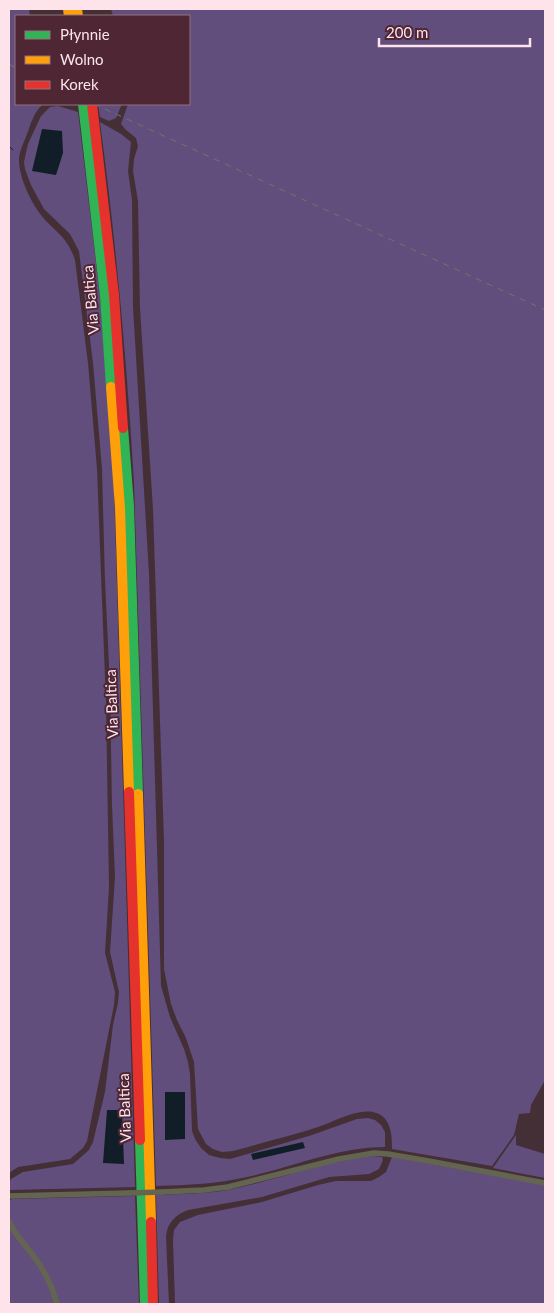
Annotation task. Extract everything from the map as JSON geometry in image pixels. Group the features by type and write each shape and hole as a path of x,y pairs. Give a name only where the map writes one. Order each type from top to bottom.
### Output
{"highway":[{"name":"Via Baltica","path":"83,105 90,119 114,295 129,506 154,1304"},
{"name":"Via Baltica","path":"92,105 90,119 120,508 145,1304"}],"street":[{"path":"9,1196 204,1190 228,1187 339,1159 374,1153 545,1182"},
{"path":"9,1221 14,1232 41,1267 51,1285 57,1304"}],"shaded area":[{"path":"9,9 29,9 30,15 15,15 15,105 42,105 33,118 21,150 19,166 25,187 35,206 43,218 63,238 75,260 88,363 97,469 106,705 109,887 105,953 115,992 87,1141 83,1148 70,1159 18,1167 9,1173"},
{"path":"111,9 545,9 545,1080 531,1105 530,1113 519,1114 514,1135 492,1166 392,1149 392,1137 387,1122 384,1117 373,1112 359,1112 324,1125 233,1151 222,1152 213,1149 206,1144 198,1129 194,1062 171,1004 164,969 164,841 153,509 140,308 138,201 133,171 138,146 136,138 121,124 128,105 190,105 190,15 113,15"},
{"path":"98,105 122,105 116,118 109,121 100,117"},
{"path":"58,106 78,112 100,296 114,486 135,1187 9,1190 11,1179 23,1172 73,1164 89,1150 93,1142 105,1092 119,992 110,952 115,877 110,686 102,469 93,363 79,251 70,234 44,209 31,185 24,162 28,144 41,116 50,107"},
{"path":"100,122 131,142 128,171 132,200 133,307 149,574 161,986 170,1017 188,1062 192,1131 201,1148 209,1155 230,1159 309,1136 357,1119 368,1118 375,1120 385,1132 385,1147 350,1150 264,1173 213,1183 156,1186 134,483 120,302"},
{"path":"516,1135 516,1145 545,1154 545,1178 493,1168"},
{"path":"373,1156 382,1157 383,1160 379,1169 369,1174 329,1177 262,1197 188,1210 179,1214 172,1220 166,1237 169,1304 159,1304 156,1195 224,1191 320,1166"},
{"path":"392,1157 545,1185 545,1304 175,1304 173,1240 174,1230 180,1222 198,1215 262,1202 336,1181 371,1181 386,1172"},
{"path":"135,1196 139,1304 9,1304 9,1201 12,1199"}],"water":[{"path":"42,129 62,131 63,153 56,175 32,171"},
{"path":"165,1092 185,1092 185,1139 165,1140"},
{"path":"107,1110 122,1110 124,1164 103,1163"},
{"path":"303,1142 305,1148 253,1160 251,1154"}],"waterway":[{"path":"9,146 13,150"}],"railway":[{"path":"9,64 15,67"},
{"path":"96,105 545,310"}],"traffic: fast":[{"path":"83,105 105,296 111,387"},
{"path":"123,428 129,506 138,794"},
{"path":"140,1140 145,1304"}],"traffic: slow":[{"path":"68,9 69,15"},
{"path":"77,9 78,15"},
{"path":"111,387 120,508 129,792"},
{"path":"138,794 151,1222"}],"traffic: jam":[{"path":"92,105 114,295 123,428"},
{"path":"129,792 140,1140"},
{"path":"151,1222 153,1304"}]}
